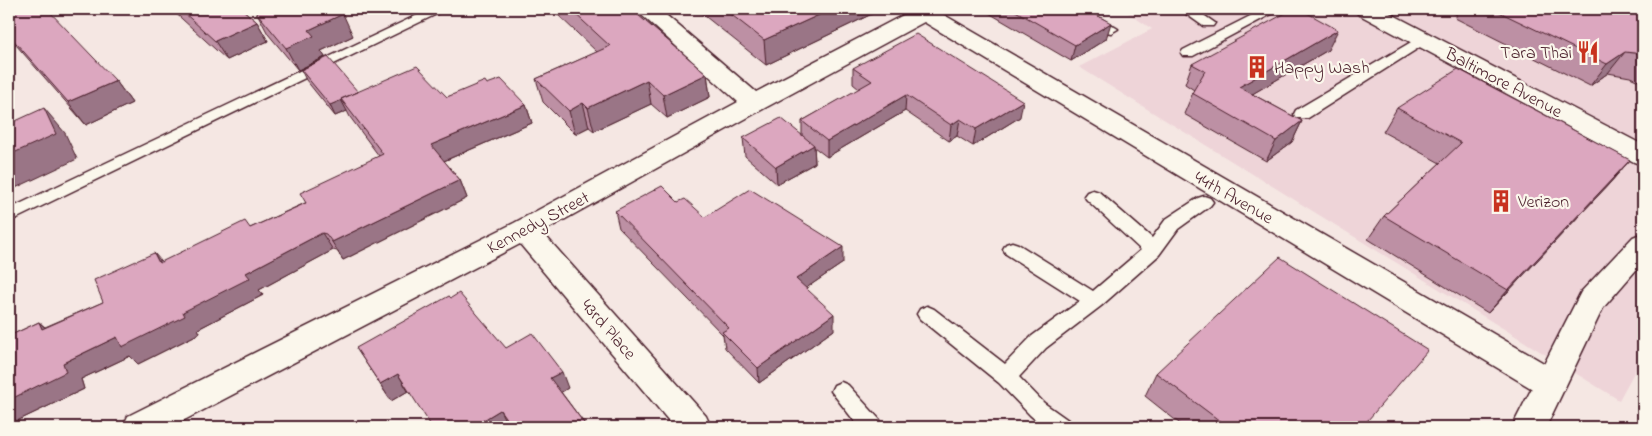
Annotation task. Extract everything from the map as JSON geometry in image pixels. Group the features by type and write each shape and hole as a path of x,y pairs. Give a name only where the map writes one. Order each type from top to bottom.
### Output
{"street":[{"path":"646,9 754,103"},
{"name":"Baltimore Avenue","path":"1366,9 1643,156"},
{"name":"Kennedy Street","path":"140,427 524,230 924,10"},
{"name":"44th Avenue","path":"924,10 1550,383"},
{"name":"43rd Place","path":"524,230 694,427"},
{"path":"1528,427 1592,300 1643,244"}],"lane":[{"path":"9,216 440,9"},
{"path":"1075,9 1111,29"},
{"path":"1186,9 1208,22"},
{"path":"1188,53 1274,9"},
{"path":"1302,114 1423,39"},
{"path":"1093,196 1153,250"},
{"path":"1006,377 1039,342 1094,300 1153,250 1172,224 1204,202"},
{"path":"1012,248 1094,300"},
{"path":"927,314 1006,377 1037,409 1060,427"},
{"path":"841,390 872,427"}],"shaded area":[{"path":"1122,9 1438,9 1444,12 1449,9 1643,9 1643,356 1619,400 1079,67 1152,29"}],"building":[{"path":"9,9 47,9 116,81 68,102 9,35"},
{"path":"180,9 242,9 257,22 215,41"},
{"path":"262,9 336,9 343,14 309,30 314,36 286,48 257,13"},
{"path":"570,9 631,9 707,74 663,95 647,80 588,108 583,103 569,111 536,79 610,46"},
{"path":"724,9 832,9 764,40"},
{"path":"1012,9 1085,9 1111,23 1075,45"},
{"path":"1293,9 1300,9 1338,30 1239,87 1302,121 1276,141 1192,93 1205,71 1192,64"},
{"path":"1493,9 1622,9 1643,18 1643,54 1625,52 1607,64"},
{"path":"916,34 1023,101 976,129 960,119 951,125 906,95 827,141 802,121 872,81 853,68"},
{"path":"328,57 358,92 330,105 301,70"},
{"path":"417,66 447,97 485,81 487,84 501,79 526,105 431,145 460,180 332,242 326,234 322,233 246,273 250,278 183,312 185,316 122,347 117,337 63,363 66,372 9,400 9,336 39,322 42,329 103,302 94,280 154,253 159,263 245,221 250,228 306,203 300,193 383,154 341,99"},
{"name":"Verizon","path":"1458,69 1630,160 1508,290 1384,216 1461,143 1397,108"},
{"path":"44,108 56,134 9,155 9,124"},
{"path":"781,118 814,145 776,167 743,138"},
{"path":"662,186 678,202 685,199 705,217 750,189 843,247 796,279 834,314 758,368 722,332 729,328 615,211"},
{"path":"1280,257 1428,350 1362,427 1228,427 1156,373"},
{"path":"459,293 506,348 532,333 562,372 550,378 587,427 512,427 500,410 472,427 432,427 398,374 380,384 356,348 449,296 451,298"}],"place":[{"name":"Tara Thai","path":"1588,52"},
{"name":"Happy Wash","path":"1257,67"},
{"name":"Verizon","path":"1501,201"}]}
